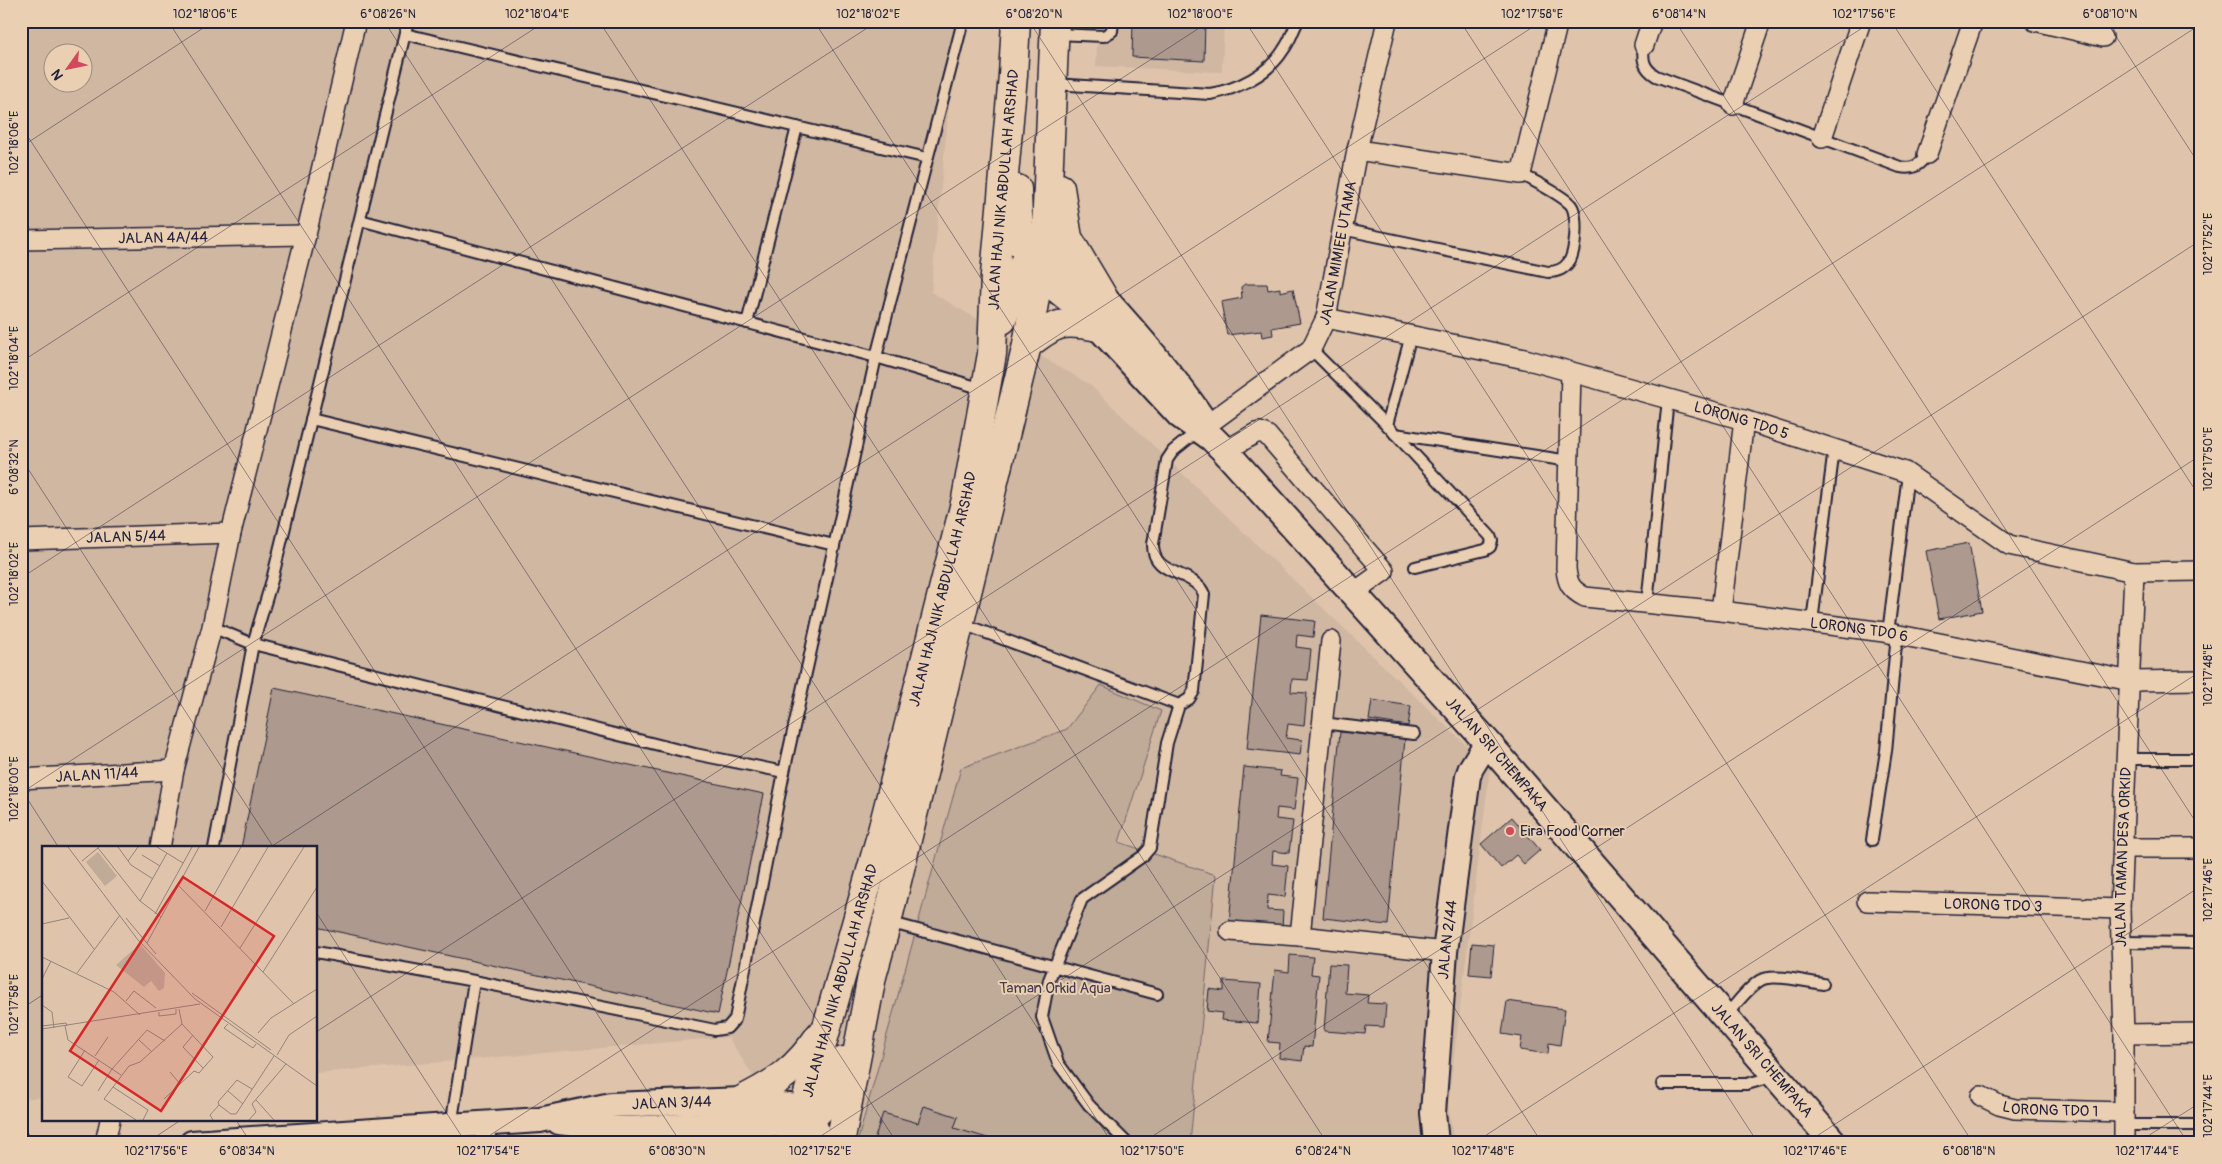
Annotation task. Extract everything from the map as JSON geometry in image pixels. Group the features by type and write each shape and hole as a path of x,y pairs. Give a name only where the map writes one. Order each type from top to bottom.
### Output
{"main road":[{"name":"JALAN HAJI NIK ABDULLAH ARSHAD","path":"804,1128 828,1024 880,839 966,498 992,354 994,276 1013,75 1016,21"},
{"name":"JALAN HAJI NIK ABDULLAH ARSHAD","path":"840,1143 872,976 887,922 1027,345 1051,127 1055,28"},
{"path":"1013,75 1018,225 1037,262 1064,294 1098,327 1160,396 1180,415 1211,436"},
{"path":"1051,127 1068,238 1103,298"},
{"path":"992,354 1019,271 1037,262 1057,258 1073,269 1103,298 1176,380 1211,436"},
{"path":"1027,345 1046,330 1059,324 1073,322 1098,327"},
{"name":"JALAN SRI CHEMPAKA","path":"1211,436 1487,742 1834,1143"},
{"path":"804,1128 824,1108 835,1088 846,1052 869,994"},
{"path":"742,1100 787,1074 807,1054 828,1024"},
{"path":"722,1124 744,1143"}],"street":[{"path":"160,846 174,770 212,627 231,533 306,235 356,21"},
{"name":"JALAN MIMIEE UTAMA","path":"1211,436 1312,349 1326,318 1357,150 1387,21"},
{"path":"1357,150 1521,174 1558,21"},
{"path":"1644,45 1652,21"},
{"path":"1733,105 1761,21"},
{"path":"1822,138 1861,21"},
{"path":"1927,154 1973,21"},
{"path":"2034,21 2102,37"},
{"name":"JALAN 4A/44","path":"21,240 306,235"},
{"name":"LORONG TDO 5","path":"1326,318 1525,359 1744,420 1834,449 1908,474 2005,543 2134,572 2201,571"},
{"path":"1569,462 1571,372"},
{"path":"1721,611 1744,420"},
{"path":"1211,436 1260,432 1267,435 1384,571 1352,594"},
{"name":"LORONG TDO 6","path":"1569,462 1567,582 1574,592 1585,597 1721,611 1892,634 2131,681 2201,680"},
{"name":"JALAN 5/44","path":"21,540 231,533"},
{"name":"JALAN TAMAN DESA ORKID","path":"2124,1126 2124,1034 2120,908 2131,681 2134,572"},
{"path":"1300,936 1331,642"},
{"name":"JALAN 2/44","path":"1436,1143 1433,1113 1445,952 1468,776 1487,742"},
{"name":"JALAN 11/44","path":"21,779 174,770"},
{"path":"2123,848 2201,848"},
{"name":"LORONG TDO 3","path":"1867,901 2120,908"},
{"path":"1230,931 1300,936 1445,952"},
{"path":"2124,1034 2201,1033"},
{"name":"LORONG TDO 1","path":"1981,1096 1999,1105 2015,1109 2124,1126"},
{"name":"JALAN 3/44","path":"192,1143 451,1126 485,1133 611,1104 742,1100 804,1128"},
{"name":"JALAN 3/44","path":"540,1120 611,1129 722,1124 775,1124 804,1128"},
{"path":"105,1143 110,1122"}],"lane":[{"path":"214,846 253,644 272,580 408,21"},
{"path":"318,952 474,981 715,1030 727,1028 735,1019 784,772 876,357 963,21"},
{"path":"1055,28 1104,36 1112,31 1113,21"},
{"path":"1053,84 1210,94 1226,91 1268,68 1284,49 1298,21"},
{"path":"405,34 927,158"},
{"path":"1644,45 1643,60 1650,72 1733,105 1907,168 1921,163 1927,154"},
{"path":"747,323 797,127"},
{"path":"1342,229 1548,272 1557,272 1570,262 1576,220 1574,209 1566,201 1521,174"},
{"path":"360,220 876,357 985,390"},
{"path":"1387,425 1411,335"},
{"path":"1312,349 1387,425 1490,536 1492,541 1490,547 1485,550 1415,567"},
{"path":"1647,604 1668,399"},
{"path":"311,420 834,545"},
{"path":"1395,434 1569,462"},
{"path":"1127,1143 1089,1105 1056,1060 1042,1017 1049,980 1082,900 1143,856 1150,848 1167,743 1179,705 1192,696 1196,686 1204,594 1201,587 1195,582 1159,564 1154,558 1152,544 1167,460 1182,444 1211,436"},
{"path":"1812,622 1834,449"},
{"path":"1872,840 1886,751 1892,634 1908,474"},
{"path":"960,622 1179,705"},
{"path":"212,627 253,644 696,754 784,772"},
{"path":"1322,723 1414,734"},
{"path":"2127,759 2201,759"},
{"path":"887,922 1157,994"},
{"path":"2121,942 2201,943"},
{"path":"1724,1016 1756,984 1764,979 1773,978 1822,984"},
{"path":"451,1126 474,981"},
{"path":"1662,1084 1747,1084 1776,1076"},
{"path":"2124,1126 2201,1125"}],"shaded area":[{"path":"21,21 957,21 931,292 1089,384 1490,768 1448,1105 1454,1143 796,1143 728,1037 318,1073 318,846 42,846 42,1097 21,1099"},
{"path":"1098,21 1224,21 1222,72 1096,66"}],"green space":[{"name":"Taman Orkid Aqua","path":"1101,685 1161,711 1119,842 1216,875 1190,1143 857,1143 961,768 1067,729"}],"building":[{"path":"1133,21 1205,21 1204,61 1132,57"},
{"path":"1245,284 1267,284 1268,290 1280,288 1280,292 1293,289 1300,323 1272,328 1273,335 1262,337 1261,331 1227,335 1221,302 1242,298 1241,287"},
{"path":"1969,543 1982,611 1939,619 1926,551"},
{"path":"1261,615 1315,621 1313,637 1297,635 1296,647 1311,649 1308,680 1292,679 1291,692 1307,693 1304,726 1288,724 1286,738 1302,740 1300,755 1247,749"},
{"path":"274,688 764,794 718,1014 318,927 318,846 241,846"},
{"path":"1372,700 1411,706 1408,726 1369,720"},
{"path":"1340,732 1405,739 1388,925 1323,918"},
{"path":"1244,767 1281,771 1280,776 1298,778 1294,810 1277,808 1276,819 1293,821 1289,853 1273,851 1272,864 1288,866 1285,897 1268,895 1267,910 1283,911 1282,928 1229,923"},
{"name":"Eira Food Corner","path":"1512,817 1540,850 1524,864 1516,855 1501,868 1481,844"},
{"path":"1472,943 1494,945 1491,976 1469,974"},
{"path":"1290,955 1313,957 1311,974 1319,975 1312,1047 1304,1046 1302,1061 1279,1058 1280,1043 1268,1042 1275,970 1289,972"},
{"path":"1329,964 1347,965 1345,993 1368,995 1367,1003 1386,1004 1384,1027 1366,1026 1365,1034 1324,1031"},
{"path":"1224,981 1261,984 1258,1023 1221,1020 1222,1013 1207,1011 1209,989 1224,991"},
{"path":"1507,1001 1565,1009 1560,1045 1549,1043 1548,1054 1520,1050 1522,1037 1502,1034"},
{"path":"924,1106 958,1117 954,1128 1004,1143 873,1143 883,1113 918,1123"}],"place":[{"name":"Eira Food Corner","path":"1510,831"}]}
